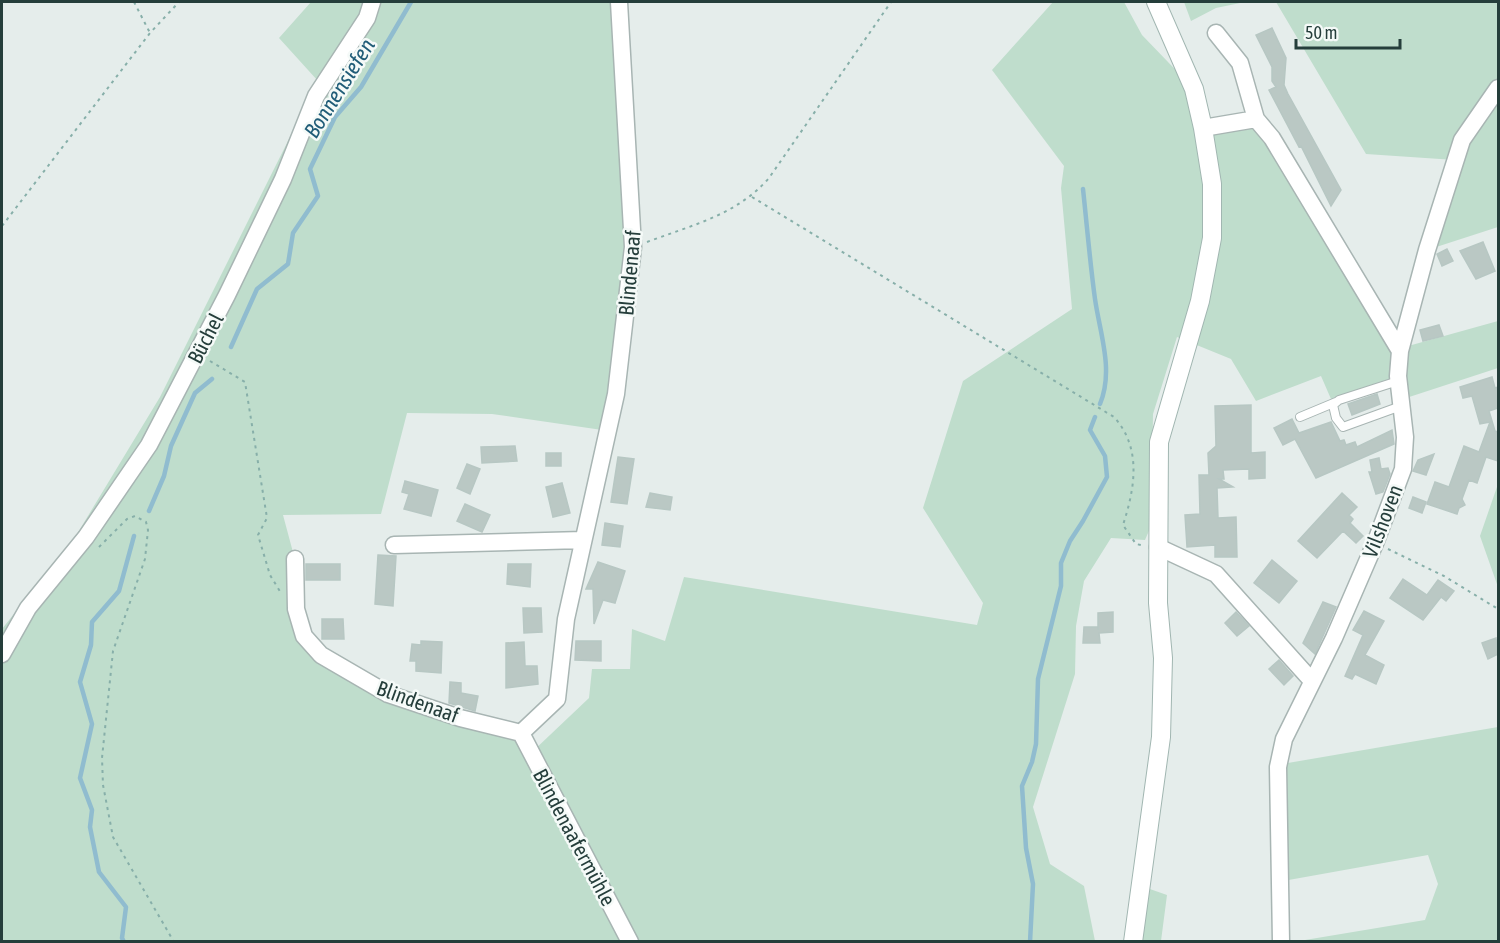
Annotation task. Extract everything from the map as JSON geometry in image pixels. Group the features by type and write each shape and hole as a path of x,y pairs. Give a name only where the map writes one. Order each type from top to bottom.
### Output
{"main road":[{"path":"1133,942 1161,737 1163,658 1158,548 1159,442 1200,301 1212,238 1212,184 1194,89 1156,2"}],"street":[{"name":"Büchel","path":"2,654 28,608 86,537 149,445 283,179 316,96 367,18 372,2"},
{"name":"Blindenaaf","path":"295,559 296,609 304,636 321,655 388,694 460,718 520,733 557,699 566,619 616,394 633,247 619,2"},
{"path":"1216,33 1240,63 1256,119 1272,138 1400,351"},
{"name":"Vilshoven","path":"1281,942 1278,767 1292,720 1321,668 1376,541 1403,469 1405,437 1398,381 1400,351 1427,250 1462,140 1498,88"},
{"path":"1203,128 1256,119"},
{"path":"394,545 583,540"},
{"path":"1158,548 1216,574 1312,681"},
{"name":"Blindenaafermühle","path":"520,733 630,942"}],"lane":[{"path":"1300,417 1398,381"},
{"path":"1336,402 1333,409 1342,427 1401,406"}],"path":[{"path":"134,2 150,33"},
{"path":"2,226 150,33 178,2"},
{"path":"633,247 734,209 752,197 769,178 891,2"},
{"path":"752,197 1114,417 1125,429 1132,446 1133,493 1123,525 1136,544 1158,548"},
{"path":"197,353 245,382 267,518 258,535 275,588 296,609"},
{"path":"96,550 127,519 135,516 146,522 148,530 145,559 113,651 103,748 103,786 113,837 174,942"},
{"path":"1376,541 1396,554 1444,576 1498,609"}],"green space":[{"path":"311,2 612,2 633,208 609,431 492,414 407,413 381,514 283,515 294,556 304,636 388,694 521,733 531,753 589,698 592,669 630,669 632,629 665,641 684,577 977,625 983,603 923,508 963,381 1072,309 1061,188 1064,166 992,70 1053,2 1124,2 1142,35 1194,89 1203,128 1256,119 1401,348 1498,321 1498,368 1400,400 1398,376 1331,399 1321,376 1256,401 1231,359 1177,337 1153,414 1151,526 1145,540 1111,538 1084,581 1076,626 1075,674 1033,807 1050,864 1084,886 1095,941 2,942 2,629 77,534 160,397 318,81 279,38"},
{"path":"1184,2 1245,2 1216,8 1191,21"},
{"path":"1276,2 1498,2 1498,227 1427,250 1455,160 1366,154"},
{"path":"1498,484 1498,587 1480,536"},
{"path":"1498,727 1498,941 1299,941 1425,920 1438,884 1428,855 1283,881 1282,764"},
{"path":"1147,888 1167,895 1161,941 1138,942"}],"building":[{"path":"1272,28 1286,58 1284,85 1341,190 1331,206 1301,146 1299,147 1269,90 1276,87 1272,81 1272,67 1256,35"},
{"path":"1483,242 1495,271 1476,279 1460,251"},
{"path":"1447,249 1453,261 1442,266 1437,254"},
{"path":"1439,325 1443,336 1423,341 1420,330"},
{"path":"1492,377 1495,388 1498,387 1498,408 1489,411 1495,431 1498,432 1498,461 1486,457 1477,483 1469,480 1462,499 1465,505 1459,508 1457,514 1427,504 1435,482 1449,487 1464,446 1479,452 1490,422 1480,424 1472,396 1463,398 1460,387"},
{"path":"1377,394 1380,404 1352,415 1348,404"},
{"path":"1251,405 1251,453 1265,452 1265,478 1249,479 1249,469 1223,470 1224,479 1219,479 1233,487 1217,488 1218,518 1236,517 1237,557 1215,557 1215,545 1187,547 1185,515 1200,514 1199,475 1209,475 1208,453 1216,446 1215,406"},
{"path":"1292,419 1299,433 1331,422 1340,441 1344,440 1346,445 1355,442 1357,447 1392,430 1394,444 1316,478 1295,439 1283,445 1274,428"},
{"path":"515,446 517,461 482,463 481,447"},
{"path":"546,453 561,453 561,466 546,466"},
{"path":"1434,454 1426,475 1413,471 1418,460"},
{"path":"618,457 634,459 627,504 611,502"},
{"path":"1379,458 1381,469 1388,468 1390,474 1383,492 1376,494 1369,472 1372,472 1370,460"},
{"path":"467,464 480,469 470,494 457,488"},
{"path":"405,481 438,490 431,516 404,509 409,494 402,492"},
{"path":"562,483 570,513 553,517 546,487"},
{"path":"650,493 672,497 670,510 646,507"},
{"path":"1342,493 1357,507 1349,515 1353,519 1350,523 1363,536 1356,543 1343,531 1317,558 1298,541"},
{"path":"1413,497 1426,502 1422,513 1409,508"},
{"path":"465,504 490,515 482,532 457,521"},
{"path":"605,523 623,526 620,547 602,545"},
{"path":"378,555 396,556 393,606 375,604"},
{"path":"1272,560 1297,581 1279,603 1254,583"},
{"path":"598,562 625,571 615,603 603,600 594,624 593,589 586,589"},
{"path":"306,564 340,564 340,580 306,580"},
{"path":"508,564 531,564 530,587 507,584"},
{"path":"1403,579 1427,595 1438,580 1454,591 1446,601 1441,597 1423,620 1390,598"},
{"path":"1323,602 1336,607 1315,654 1303,643"},
{"path":"523,608 541,608 542,632 524,633"},
{"path":"1364,611 1384,621 1365,655 1384,665 1376,684 1355,674 1352,679 1345,676 1363,635 1353,630"},
{"path":"1113,612 1113,632 1099,633 1100,643 1083,643 1084,627 1098,627 1098,613"},
{"path":"1236,612 1249,626 1237,636 1225,623"},
{"path":"322,619 343,619 344,639 322,639"},
{"path":"1496,638 1498,654 1488,659 1482,643"},
{"path":"421,641 442,642 441,673 416,671 416,661 410,661 412,644 421,645"},
{"path":"576,641 601,641 601,661 575,660"},
{"path":"524,642 525,666 537,666 538,684 506,688 506,643"},
{"path":"1279,660 1293,676 1284,685 1269,669"},
{"path":"450,682 461,683 461,693 478,696 475,711 449,703"}],"waterway":[{"name":"Bonnensiefen","path":"231,347 257,289 288,264 293,233 318,196 310,169 335,117 361,87 411,2"},
{"path":"1083,189 1093,285 1105,352 1106,378 1100,404"},
{"name":"Bonnensiefen","path":"149,511 164,476 171,446 195,393 212,379"},
{"path":"1030,942 1033,884 1026,848 1022,786 1032,762 1036,744 1038,679 1061,586 1061,563 1070,541 1107,477 1105,456 1090,430 1095,417"},
{"name":"Bonnensiefen","path":"124,942 122,938 126,907 99,872 90,827 92,810 80,778 92,724 80,682 91,645 92,622 119,591 134,536"}]}
